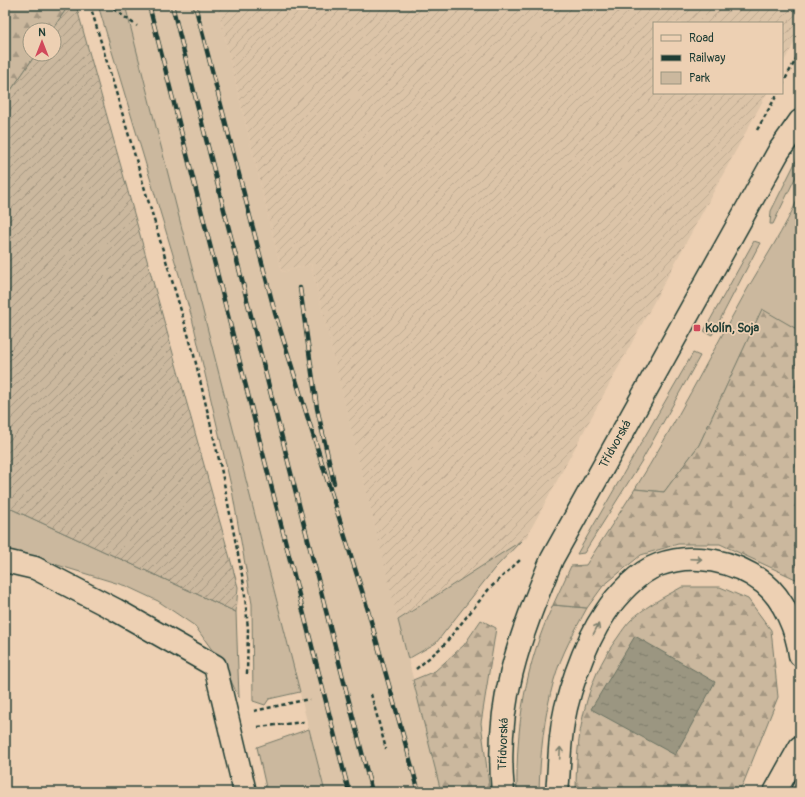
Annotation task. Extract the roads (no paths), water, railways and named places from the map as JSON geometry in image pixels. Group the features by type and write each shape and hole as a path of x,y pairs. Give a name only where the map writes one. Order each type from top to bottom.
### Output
{"main road":[{"name":"Třídvorská","path":"503,792 500,760 503,717 512,668 524,628 552,559 778,151 800,121"},
{"path":"558,792 561,736 572,688 586,649 605,613 628,585 657,566 684,559 711,560 739,569 764,584 785,608 798,640 800,654"},
{"path":"5,561 35,568 116,610 215,666 245,792"},
{"path":"775,792 800,747 800,735"}],"water":[{"path":"635,636 715,682 675,755 591,709"}],"railway":[{"path":"149,5 349,792"},
{"path":"172,5 372,792"},
{"path":"195,5 275,313 367,607 419,792"},
{"path":"300,288 317,408 334,483"}],"place":[{"name":"Kolín, Soja","path":"697,328"}]}
